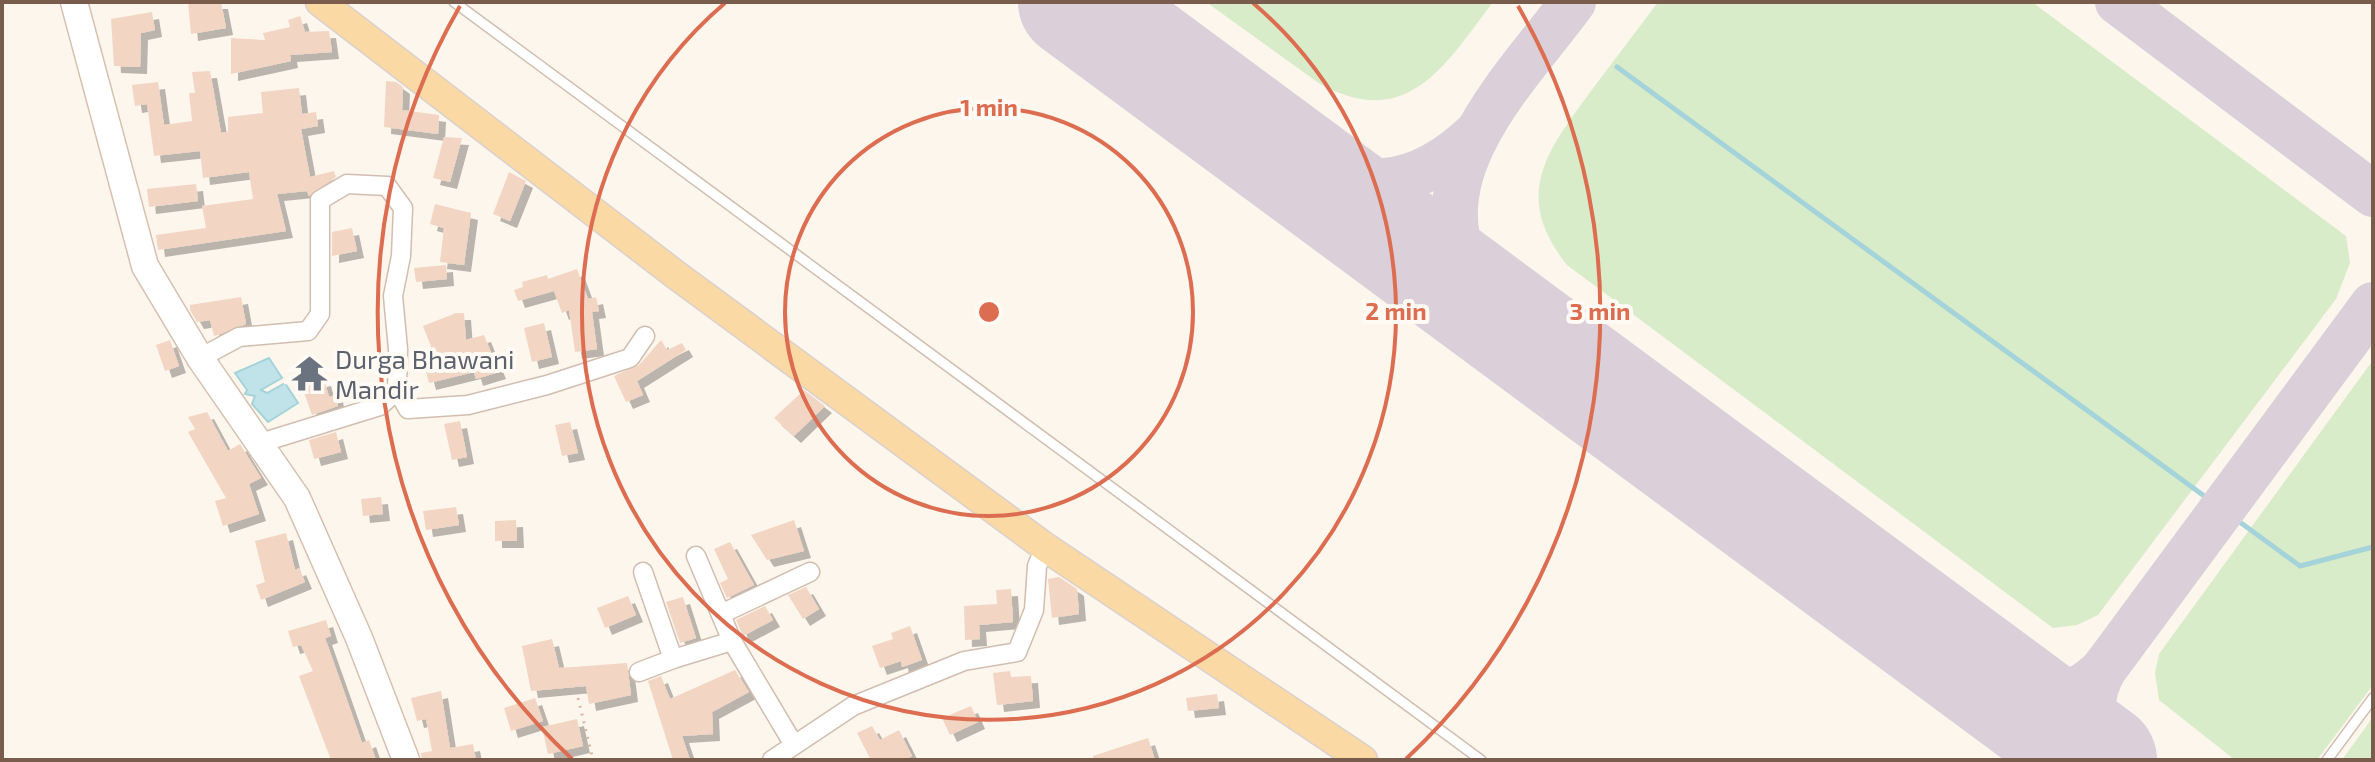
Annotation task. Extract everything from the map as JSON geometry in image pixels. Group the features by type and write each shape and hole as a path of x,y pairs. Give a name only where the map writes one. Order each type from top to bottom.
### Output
{"main road":[{"path":"320,2 664,266 1045,547 1363,760"}],"street":[{"path":"74,2 145,266 200,358 297,498 359,638 406,760"},
{"path":"200,358 239,337 308,331 320,314 320,200 347,184 387,186 403,208 401,256 393,296 398,349 397,390 408,409 468,405 547,385 630,358 645,336"},
{"path":"257,444 380,406 397,390"},
{"path":"772,760 853,706 964,661 1017,652 1034,610 1037,566 1045,547"},
{"path":"696,556 732,641 794,745"},
{"path":"643,572 673,659"},
{"path":"721,614 810,572"},
{"path":"639,672 732,641"}],"lane":[{"path":"454,2 1481,760"},
{"path":"2327,760 2373,698"}],"path":[{"path":"578,698 593,760"}],"green space":[{"path":"1206,2 1493,2 1441,68 1422,84 1401,95 1378,100 1351,97 1320,84"},
{"path":"1658,2 2032,2 2346,236 2350,263 2336,299 2098,615 2077,625 2053,628 1567,265 1550,240 1541,217 1539,196 1542,175 1561,134"},
{"path":"2373,360 2373,685 2317,760 2235,760 2159,700 2155,673 2159,654"},
{"path":"2373,717 2373,760 2342,760"}],"water":[{"path":"269,358 282,378 261,390 267,393 285,383 298,403 268,422 252,404 255,396 245,394 247,390 235,373"}],"building":[{"path":"188,2 221,2 226,28 191,34"},
{"path":"152,12 155,30 141,33 140,67 114,66 111,19"},
{"path":"300,16 305,32 329,31 332,52 290,55 291,61 231,74 231,38 265,40 263,33 290,27 288,20"},
{"path":"210,71 221,133 228,132 228,117 263,113 261,92 299,88 302,114 316,112 318,126 301,129 310,177 334,171 336,177 309,196 307,191 277,194 286,231 158,250 156,235 206,228 202,206 253,199 249,172 203,178 200,151 154,156 147,104 135,106 132,85 158,82 164,125 192,121 189,93 195,93 192,72"},
{"path":"386,81 403,87 402,110 439,115 438,134 384,127"},
{"path":"444,137 462,138 450,182 433,178"},
{"path":"509,172 526,181 510,221 493,214"},
{"path":"196,184 198,201 149,207 147,189"},
{"path":"435,204 471,213 464,265 440,262 444,228 430,224"},
{"path":"352,228 357,251 332,256 332,232"},
{"path":"446,265 447,279 416,282 414,268"},
{"path":"577,269 588,299 596,297 599,311 592,312 597,349 575,352 569,310 562,313 554,291 518,301 514,290 523,287 522,282 547,275 548,279"},
{"path":"241,297 246,324 218,335 214,336 210,320 197,322 190,310 190,305"},
{"path":"456,313 464,313 466,340 484,335 499,372 476,379 474,372 429,383 421,352 432,349 423,326"},
{"path":"544,323 552,357 532,362 524,328"},
{"path":"170,340 179,366 165,371 156,345"},
{"path":"661,340 667,350 682,343 686,350 637,381 643,395 626,402 614,376 639,365"},
{"path":"324,379 329,397 336,395 338,406 312,415 301,384"},
{"path":"804,390 825,406 794,436 774,418"},
{"path":"207,412 228,451 240,444 261,478 249,484 259,514 223,526 215,501 226,498 188,432 195,429 188,417"},
{"path":"460,421 467,457 452,460 444,424"},
{"path":"570,422 578,453 562,456 555,425"},
{"path":"336,432 341,452 314,459 309,440"},
{"path":"381,497 383,514 363,516 361,499"},
{"path":"456,507 459,525 426,530 423,511"},
{"path":"516,520 517,541 495,541 495,521"},
{"path":"794,520 804,551 767,560 751,535"},
{"path":"286,533 295,570 299,568 305,582 261,600 256,585 265,582 255,541"},
{"path":"730,542 754,585 727,598 720,583 728,579 714,549"},
{"path":"1059,577 1077,589 1079,614 1052,618 1048,579"},
{"path":"806,587 819,609 803,619 788,595"},
{"path":"1011,589 1013,622 979,625 980,639 965,640 964,606 997,604 996,590"},
{"path":"628,596 636,615 605,628 597,608"},
{"path":"683,597 696,638 680,643 666,602"},
{"path":"765,606 773,620 743,636 736,620"},
{"path":"326,620 331,636 325,638 362,743 369,740 376,760 331,760 299,676 313,671 301,645 293,647 288,631"},
{"path":"910,626 922,660 902,667 901,661 880,668 872,646 893,639 891,633"},
{"path":"552,639 559,668 627,663 631,695 589,704 586,686 531,691 522,646"},
{"path":"735,670 749,692 712,712 713,734 682,736 690,760 673,760 648,681 661,676 670,699"},
{"path":"1010,671 1011,677 1031,676 1033,701 997,705 993,673"},
{"path":"441,691 450,748 473,744 476,760 422,760 421,753 432,751 426,719 417,721 411,698"},
{"path":"1217,694 1219,708 1188,711 1186,698"},
{"path":"535,698 543,721 511,731 504,708"},
{"path":"971,706 978,722 950,735 942,718"},
{"path":"577,719 583,746 548,754 542,727"},
{"path":"872,726 880,740 899,730 912,756 904,760 871,760 857,733"},
{"path":"1148,738 1155,760 1093,760 1093,756"}],"waterway":[{"path":"1617,67 2300,566 2373,547"}],"taxiway":[{"path":"1506,320 1477,284 1464,260 1455,225 1457,189 1467,155 1484,122 1573,2"},
{"path":"2118,2 2373,194"},
{"path":"1284,157 1337,177 1385,181 1431,167 1454,153 1477,133"},
{"path":"2109,760 2097,738 2093,715 2095,692 2104,669 2373,305"},
{"path":"1988,677 2019,691 2048,696 2076,690 2104,669"}],"runway":[{"path":"1075,2 2100,760"}],"place":[{"name":"Durga Bhawani Mandir","path":"309,373"}]}
